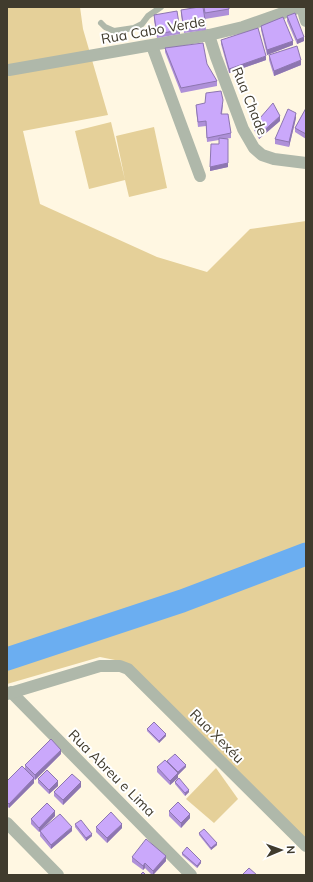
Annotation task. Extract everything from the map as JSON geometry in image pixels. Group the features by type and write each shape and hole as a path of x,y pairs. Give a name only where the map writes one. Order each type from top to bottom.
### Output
{"street":[{"path":"301,7 306,21"},
{"name":"Rua Cabo Verde","path":"9,70 209,35 243,27 301,7"},
{"name":"Rua Chade","path":"209,35 242,129 254,148 262,155 274,159 306,163"},
{"path":"152,46 200,176"},
{"name":"Rua Xexéu","path":"9,693 100,666 120,666 128,668 306,846"},
{"name":"Rua Abreu e Lima","path":"9,693 191,875"},
{"path":"7,823 58,875"}],"lane":[{"path":"101,23 114,32 134,28 142,24 148,16 161,7"}],"shaded area":[{"path":"7,7 80,7 83,29 108,115 23,131 40,204 157,257 207,272 250,229 306,221 306,841 120,661 100,657 7,684"},
{"path":"111,122 125,180 89,189 75,131"},
{"path":"154,127 167,188 129,197 116,136"},
{"path":"216,768 238,799 214,823 186,799"}],"building":[{"path":"203,7 206,26 184,29 181,10"},
{"path":"204,7 229,7 229,9 205,13"},
{"path":"177,11 180,30 157,34 154,15"},
{"path":"295,13 304,37 297,40 287,16"},
{"path":"283,17 293,41 267,50 261,26"},
{"path":"258,28 266,56 229,69 221,40"},
{"path":"203,43 207,64 217,81 181,88 165,48"},
{"path":"297,46 301,60 274,71 269,55"},
{"path":"221,91 223,100 221,114 228,114 231,133 207,138 206,121 198,122 196,105 205,103 206,93"},
{"path":"273,103 280,116 259,135 254,125"},
{"path":"306,108 306,134 295,128"},
{"path":"288,109 296,113 289,142 275,139"},
{"path":"219,138 228,139 228,163 210,167 211,144 219,144"},
{"path":"154,722 166,734 159,741 147,729"},
{"path":"51,739 61,750 35,775 25,765"},
{"path":"175,754 186,765 178,772 167,761"},
{"path":"165,760 178,773 170,781 157,767"},
{"path":"22,766 34,778 9,804 7,802 7,781"},
{"path":"47,770 58,781 49,790 38,779"},
{"path":"72,774 81,782 63,800 54,792"},
{"path":"179,778 189,790 185,793 175,782"},
{"path":"178,802 190,814 181,823 169,811"},
{"path":"47,803 55,811 39,828 31,819"},
{"path":"111,812 122,824 107,838 96,827"},
{"path":"60,814 72,827 51,845 40,831"},
{"path":"81,820 92,834 86,838 75,824"},
{"path":"204,829 217,843 211,848 199,833"},
{"path":"146,839 166,856 153,871 145,863 143,866 132,857"},
{"path":"187,847 201,861 197,866 182,853"},
{"path":"249,868 257,875 242,875"}],"waterway":[{"path":"7,659 182,601 306,554"}]}
